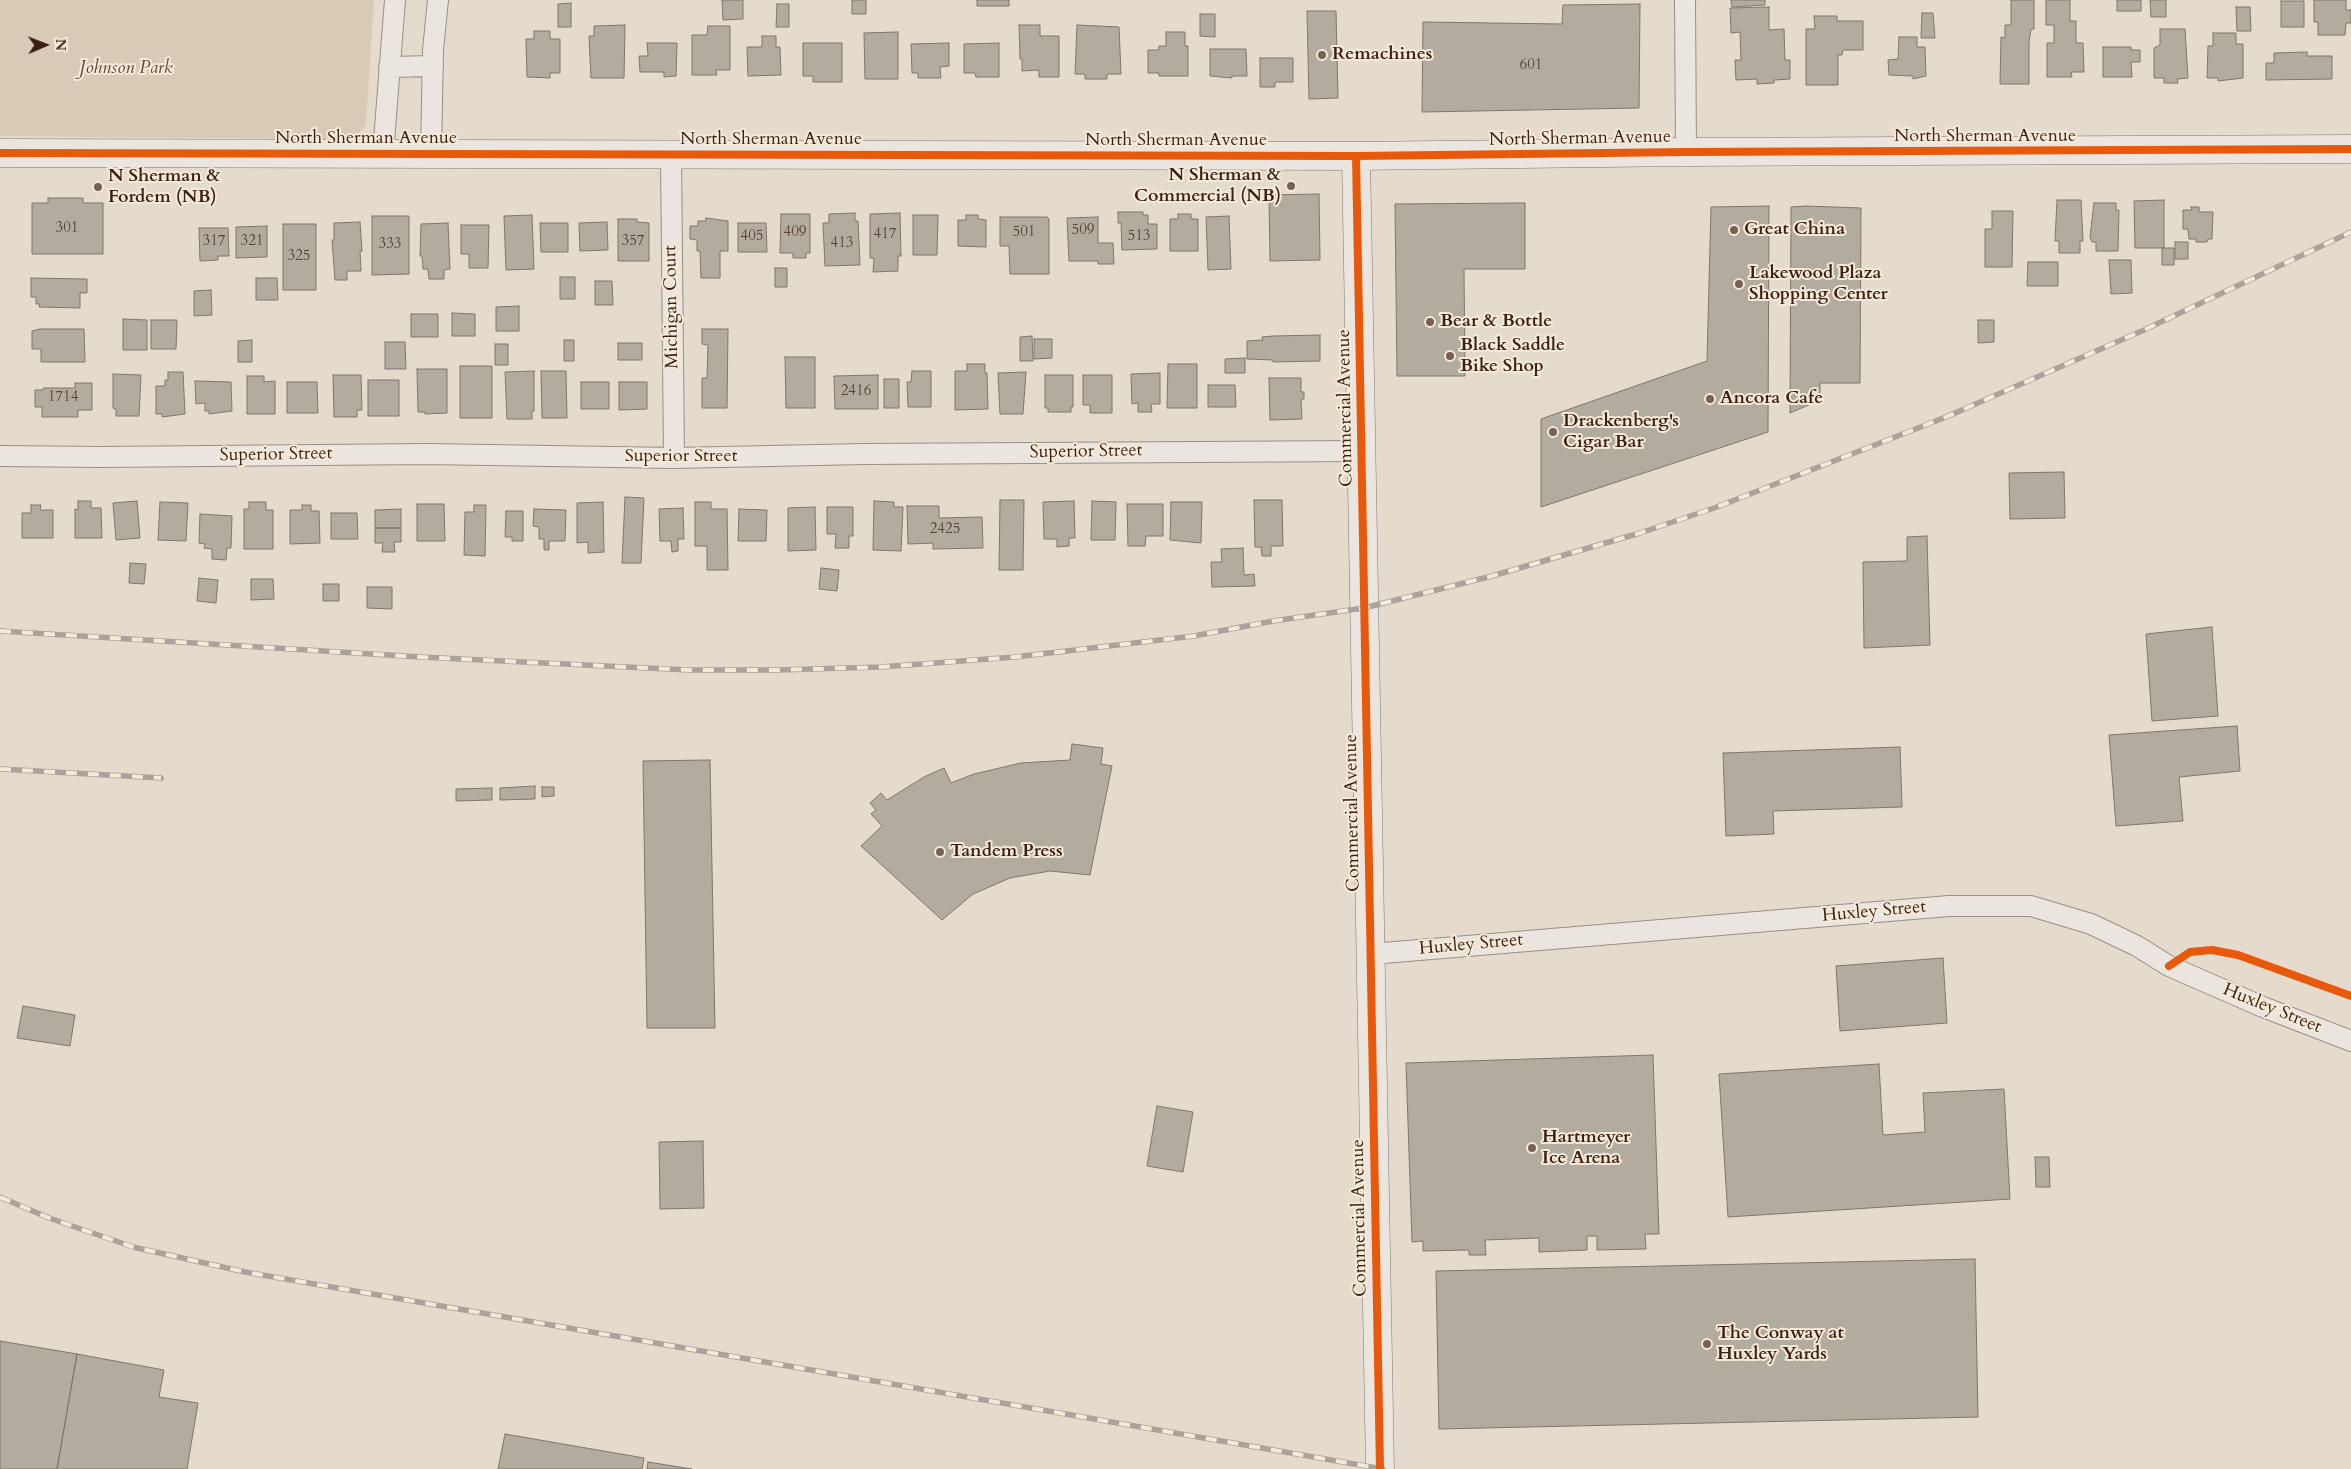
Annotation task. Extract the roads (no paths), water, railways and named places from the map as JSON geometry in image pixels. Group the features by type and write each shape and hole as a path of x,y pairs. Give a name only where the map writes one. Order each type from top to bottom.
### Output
{"street":[{"path":"382,154 395,0"},
{"path":"431,154 433,66 438,0"},
{"path":"1685,0 1686,152"},
{"path":"389,67 433,66"},
{"name":"North Sherman Avenue","path":"0,153 1356,156 1686,152 2351,150"},
{"name":"Michigan Court","path":"671,155 674,458"},
{"name":"Commercial Avenue","path":"1356,156 1380,1469"},
{"name":"Superior Street","path":"0,456 427,454 674,458 905,454 1362,451"},
{"name":"Huxley Street","path":"1370,954 1950,906 2031,906 2091,924 2137,946 2169,966 2263,1007 2351,1041"}],"railway":[{"path":"0,631 420,657 689,670 777,670 881,667 1015,657 1194,636 1273,621 1364,608 1492,576 1640,533 1717,507 1946,417 2144,330 2351,232"},
{"path":"0,769 161,778"},
{"path":"0,1197 49,1218 133,1247 245,1272 1383,1469"}],"place":[{"name":"Remachines","path":"1322,55"},
{"name":"N Sherman & Commercial (NB)","path":"1291,186"},
{"name":"N Sherman & Fordem (NB)","path":"98,187"},
{"name":"Great China","path":"1734,230"},
{"name":"Lakewood Plaza Shopping Center","path":"1739,284"},
{"name":"Bear & Bottle","path":"1430,322"},
{"name":"Black Saddle Bike Shop","path":"1450,356"},
{"name":"Ancora Cafe","path":"1710,399"},
{"name":"Drackenberg's Cigar Bar","path":"1553,432"},
{"name":"Tandem Press","path":"940,852"},
{"name":"Hartmeyer Ice Arena","path":"1532,1148"},
{"name":"The Conway at Huxley Yards","path":"1707,1344"}],"park label":[{"name":"Johnson Park","path":"126,69"}]}
